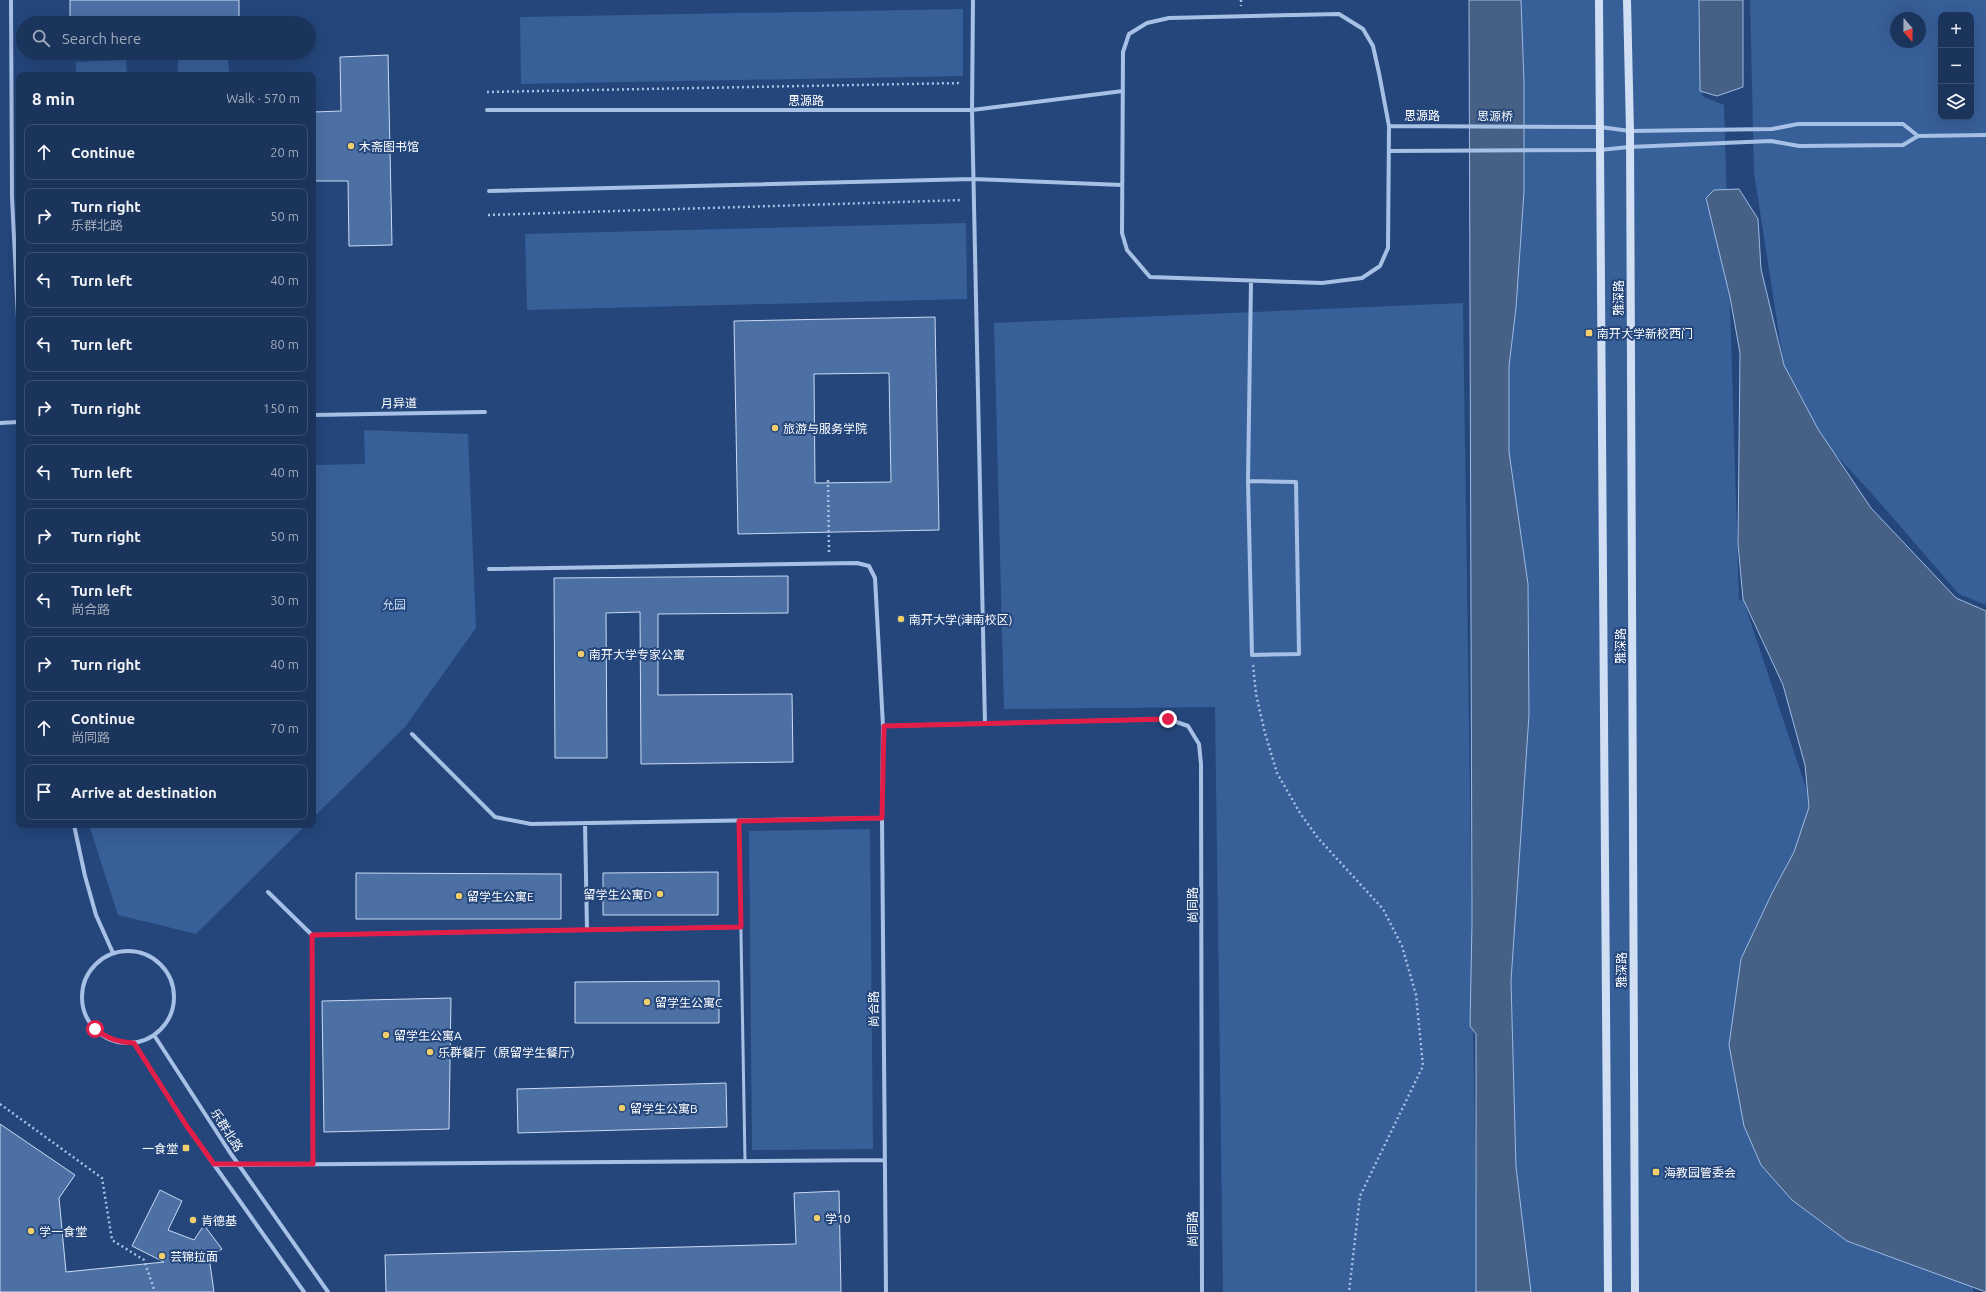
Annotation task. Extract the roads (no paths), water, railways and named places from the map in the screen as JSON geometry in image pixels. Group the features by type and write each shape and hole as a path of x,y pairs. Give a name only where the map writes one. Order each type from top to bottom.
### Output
{"main road":[{"name":"雅深路","path":"1599,0 1608,1292"},
{"name":"雅深路","path":"1627,0 1630,131 1635,1292"}],"street":[{"path":"11,0 12,197 16,278"},
{"path":"973,0 973,179 984,724"},
{"path":"1339,14 1363,29 1373,46 1389,126 1388,248 1380,266 1362,278 1322,283 1150,277 1127,250 1122,233 1123,91 1124,52 1129,34 1147,23 1170,18 1339,14"},
{"name":"思源路","path":"487,110 972,110 1123,91"},
{"name":"思源桥","path":"1457,125 1600,127 1630,131 1772,129 1798,124 1903,124 1918,136"},
{"name":"思源路","path":"1389,126 1457,125"},
{"path":"1389,151 1600,150 1629,147 1771,141 1799,146 1903,145 1918,136 1986,135"},
{"path":"488,191 973,179 1122,185"},
{"path":"1248,481 1296,482 1299,654 1252,655 1248,481 1251,281"},
{"name":"月异道","path":"316,415 486,412"},
{"path":"0,424 16,422"},
{"name":"尚合路","path":"489,569 857,563 869,566 876,578 884,726 882,818 886,1292"},
{"name":"尚同路","path":"884,726 1168,719 1188,726 1199,744 1201,764 1202,1292"},
{"path":"412,734 495,817 531,824 882,818"},
{"path":"585,823 587,930"},
{"path":"75,828 85,876 96,915 113,953"},
{"path":"268,892 312,935 741,927"},
{"path":"312,935 313,1164"},
{"path":"126,950 139,952 151,956 162,965 169,975 174,988 174,1001 171,1014 164,1026 154,1035 134,1043 120,1042 106,1038 95,1029 86,1018 82,1004 82,991 85,979 92,968 102,958 113,953 126,950"},
{"name":"乐群北路","path":"154,1035 238,1164 328,1292"},
{"path":"134,1043 186,1125 304,1292"},
{"path":"214,1164 885,1160"}],"lane":[{"path":"739,821 745,1161"}],"place":[{"name":"木斋图书馆","path":"351,146"},
{"name":"南开大学新校西门","path":"1589,333"},
{"name":"旅游与服务学院","path":"775,428"},
{"name":"南开大学(津南校区)","path":"901,619"},
{"name":"南开大学专家公寓","path":"581,654"},
{"name":"留学生公寓D","path":"660,894"},
{"name":"留学生公寓E","path":"459,896"},
{"name":"留学生公寓C","path":"647,1002"},
{"name":"留学生公寓A","path":"386,1035"},
{"name":"乐群餐厅（原留学生餐厅）","path":"430,1052"},
{"name":"留学生公寓B","path":"622,1108"},
{"name":"一食堂","path":"186,1148"},
{"name":"海教园管委会","path":"1656,1172"},
{"name":"学10","path":"817,1218"},
{"name":"肯德基","path":"193,1220"},
{"name":"学一食堂","path":"31,1231"},
{"name":"芸锦拉面","path":"162,1256"}],"park label":[{"name":"允园","path":"394,604"}]}
